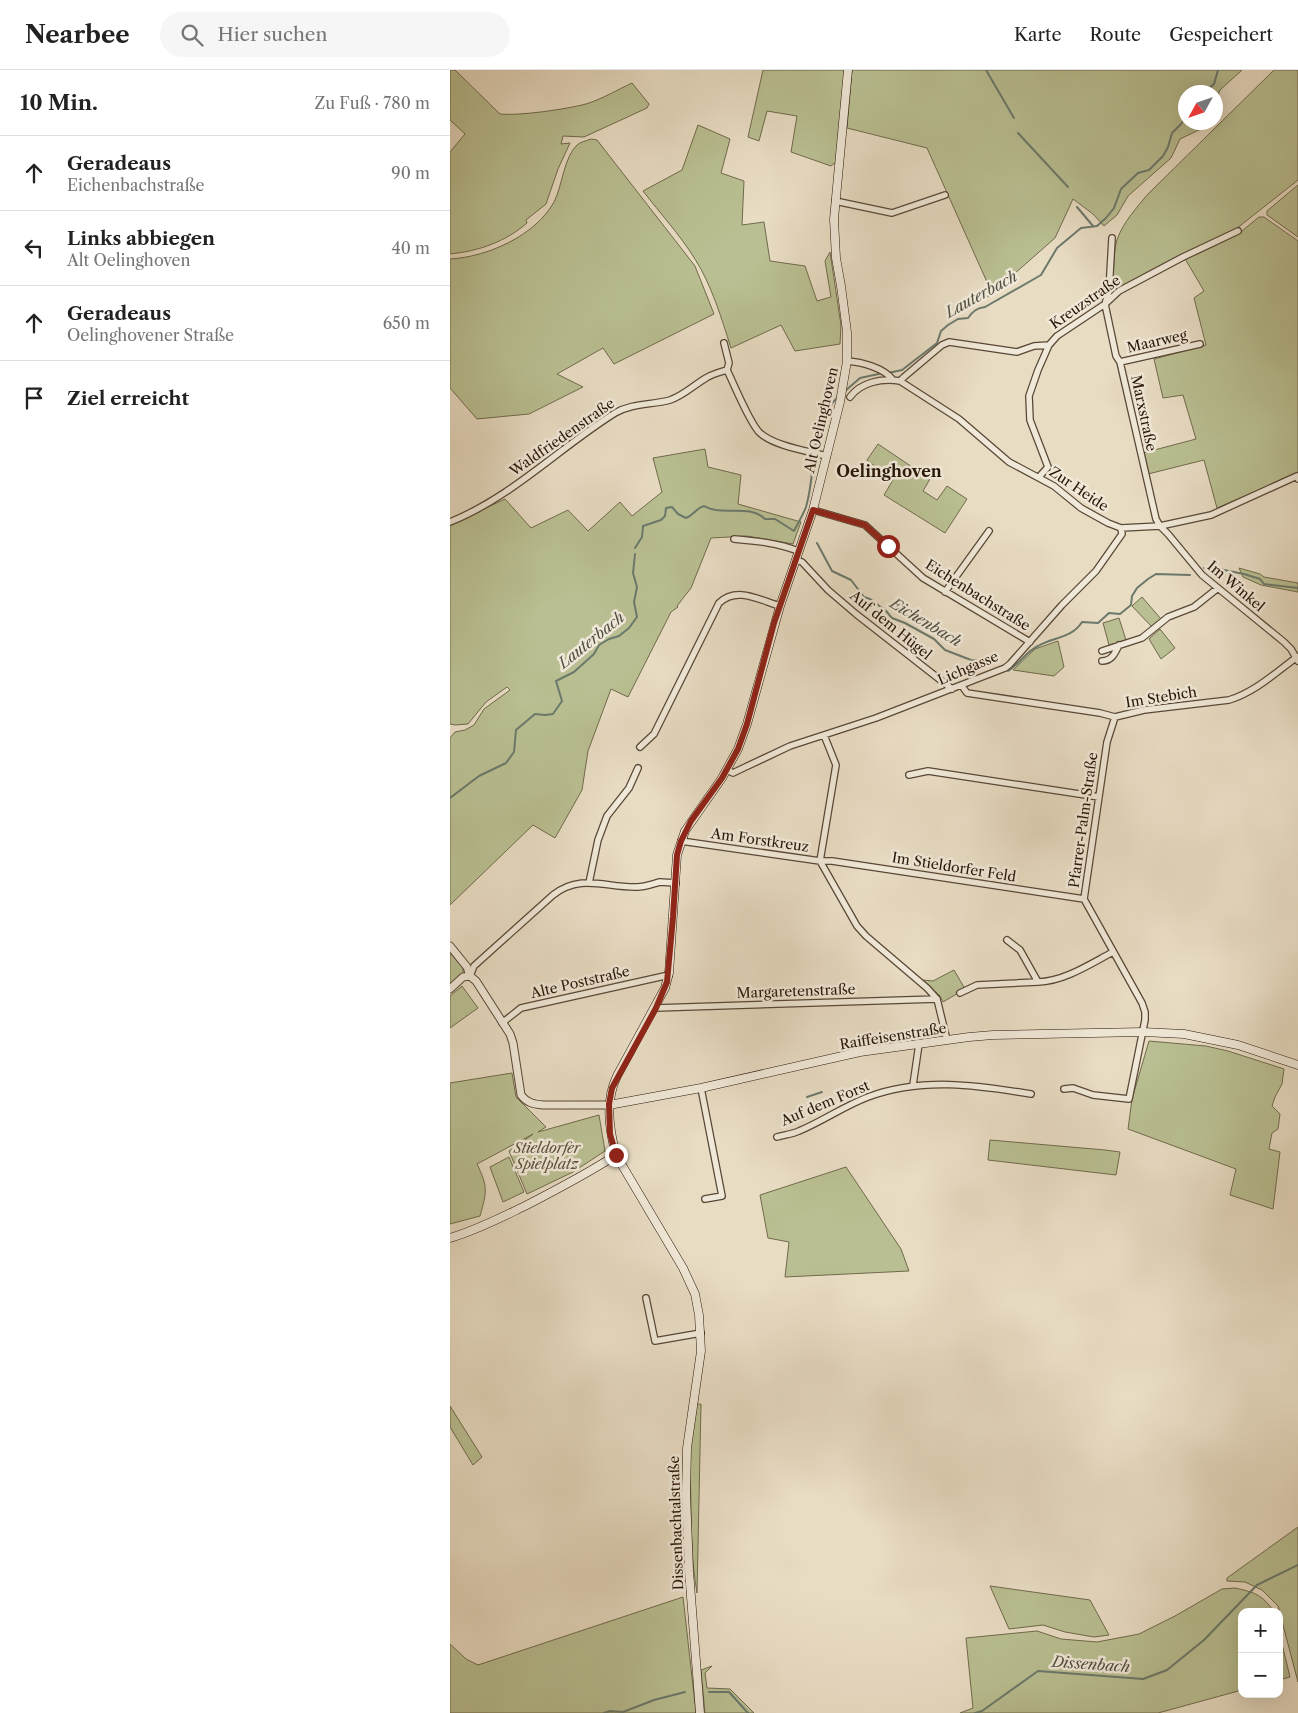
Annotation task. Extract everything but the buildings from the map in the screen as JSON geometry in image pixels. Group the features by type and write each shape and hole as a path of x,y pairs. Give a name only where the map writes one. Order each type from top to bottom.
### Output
{"main road":[{"name":"Alt Oelinghoven","path":"681,841 691,821 727,770 738,749 747,724 780,606 813,510 823,455 844,384 847,361 846,327 836,258 834,219 848,70"},
{"name":"Dissenbachtalstraße","path":"681,841 677,855 668,975 665,988 656,1008 617,1076 612,1088 609,1104 610,1134 616,1155 684,1268 694,1294 699,1315 701,1333 698,1371 687,1448 686,1494 689,1571 700,1713"},
{"name":"Raiffeisenstraße","path":"609,1104 701,1088 851,1054 993,1035 1143,1032 1184,1034 1238,1046 1298,1065"},
{"path":"450,1238 481,1228 616,1155"}],"street":[{"path":"835,201 892,213 945,195"},
{"name":"Kreuzstraße","path":"1039,477 1048,466 1030,420 1029,396 1049,345 1057,336 1105,304 1119,291 1183,256 1238,231"},
{"path":"1105,304 1109,291 1112,238"},
{"name":"Marxstraße","path":"1105,304 1152,506 1160,526"},
{"path":"900,381 942,345 950,342 1017,352 1034,346 1049,345"},
{"path":"724,344 728,370 760,433 786,446 823,455"},
{"name":"Maarweg","path":"1120,362 1200,344"},
{"name":"Zur Heide","path":"847,361 857,362 900,381 959,419 1009,462 1054,486 1081,508 1108,524 1121,528 1160,526 1212,515 1297,476 1298,479"},
{"name":"Waldfriedenstraße","path":"450,522 490,502 510,489 617,412 633,405 672,399 708,376 728,370"},
{"name":"Zur Heide","path":"850,397 856,389 865,384 891,378"},
{"name":"Eichenbachstraße","path":"813,510 865,525 923,578 1030,642"},
{"name":"Im Winkel","path":"1160,526 1202,576 1284,642 1297,659"},
{"name":"Lichgasse","path":"727,770 732,773 737,772 790,746 876,718 1005,668 1096,570 1122,534 1121,528"},
{"path":"946,592 989,531"},
{"path":"734,539 758,541 789,547 798,551"},
{"name":"Auf dem Hügel","path":"796,560 802,562 828,590 856,614 952,689"},
{"path":"1102,651 1142,638 1168,617 1194,606 1218,588"},
{"path":"640,747 654,734 719,604 725,598 740,594 780,606"},
{"path":"1102,661 1107,661 1113,657 1119,645"},
{"name":"Im Stebich","path":"962,686 967,693 1100,713 1115,717 1132,712 1229,700 1251,690 1297,659"},
{"name":"Pfarrer-Palm-Straße","path":"1064,1089 1073,1088 1093,1095 1129,1099 1143,1032 1145,1012 1142,1003 1084,899 1107,742 1115,717"},
{"path":"820,861 836,765 824,735"},
{"path":"589,882 598,840 607,816 629,788 638,768"},
{"path":"909,775 928,771 1099,797"},
{"name":"Am Forstkreuz","path":"681,841 820,861 858,926 866,936 927,988 937,999"},
{"name":"Im Stieldorfer Feld","path":"820,861 832,861 1084,899"},
{"path":"470,976 474,966 553,895 567,886 589,882 625,887 639,887 661,882 676,883"},
{"path":"1007,940 1020,950 1038,982"},
{"path":"450,946 467,968 470,976 476,980 510,1034 521,1095 524,1100 543,1106 609,1104"},
{"path":"960,993 977,985 1048,982 1065,977 1113,952"},
{"name":"Alte Poststraße","path":"502,1023 521,1008 668,975"},
{"path":"450,989 463,977 470,976"},
{"path":"937,999 947,1040"},
{"name":"Margaretenstraße","path":"656,1008 937,999"},
{"path":"913,1085 919,1044"},
{"name":"Auf dem Forst","path":"777,1137 798,1132 844,1107 869,1097 913,1085 953,1084 1032,1094"},
{"path":"701,1088 722,1196 705,1199"},
{"path":"646,1298 655,1342 701,1333"}],"green space":[{"path":"450,70 455,70 500,114 543,112 586,104 632,83 649,104 647,108 584,137 563,136 561,144 570,143 558,169 546,204 526,220 527,223 519,230 501,240 471,251 450,254 450,152 465,134 450,120"},
{"path":"763,70 845,70 836,162 831,166 791,152 797,116 767,111 759,141 748,137"},
{"path":"852,70 1242,70 1223,87 1223,85 1178,85 1178,130 1199,130 1180,139 1171,158 1128,196 1117,215 1104,226 1093,214 1073,199 1055,238 988,297 987,282 927,148 847,128"},
{"path":"1274,70 1298,70 1298,180 1236,229 1118,289 1115,288 1113,283 1114,256 1122,228 1148,194 1213,130 1223,130 1223,120"},
{"path":"698,125 730,139 721,173 744,181 742,225 764,222 770,261 805,266 817,301 831,297 825,261 830,252 841,325 840,344 795,351 781,325 731,348 716,302 701,269 683,241 643,191 682,170"},
{"path":"591,139 597,140 695,266 714,314 614,364 603,348 557,374 583,387 529,414 477,419 450,388 450,259 479,254 494,249 509,242 535,225 554,202 566,164 573,150 581,142"},
{"path":"1298,185 1298,237 1267,215 1267,211"},
{"path":"1259,217 1264,217 1298,241 1298,473 1217,508 1204,460 1148,474 1143,453 1196,439 1183,395 1163,398 1154,359 1206,345 1194,298 1204,291 1184,257 1242,231"},
{"path":"878,444 930,479 923,491 937,500 947,486 967,499 945,533 884,495 893,480 867,460"},
{"path":"705,449 708,467 741,475 738,504 801,522 793,544 747,536 711,538 691,588 678,607 671,612 628,697 611,689 588,751 582,790 555,838 533,825 450,905 450,738 455,732 465,730 474,725 484,709 510,690 507,687 486,702 468,724 450,724 450,525 505,499 531,528 568,510 588,531 620,502 632,516 662,492 653,458"},
{"path":"1239,568 1264,577 1298,583 1298,592 1261,585 1243,577"},
{"path":"1142,597 1161,619 1152,627 1132,606"},
{"path":"1119,618 1126,640 1109,645 1103,623"},
{"path":"1160,629 1175,648 1161,659 1149,639"},
{"path":"1058,641 1064,667 1054,676 1013,670 1035,649"},
{"path":"450,951 463,966 463,973 450,985"},
{"path":"954,970 965,989 943,1002 940,996 923,980 933,981"},
{"path":"462,986 478,1008 450,1028 450,996"},
{"path":"1149,1041 1206,1046 1284,1069 1282,1084 1272,1106 1280,1114 1278,1129 1272,1133 1269,1149 1280,1152 1273,1209 1230,1195 1236,1169 1128,1129 1132,1099"},
{"name":"Stieldorfer Spielplatz","path":"512,1073 516,1097 546,1127 538,1132 599,1115 605,1151 573,1172 527,1194 509,1151 533,1134 477,1164 485,1184 484,1201 480,1216 450,1224 450,1083"},
{"path":"990,1140 1120,1152 1116,1175 988,1160"},
{"path":"509,1157 524,1192 503,1202 490,1167"},
{"path":"846,1167 901,1249 909,1271 785,1277 789,1242 768,1238 760,1195"},
{"path":"696,1404 701,1404 697,1593 692,1549 690,1467 693,1416"},
{"path":"450,1406 482,1457 473,1465 450,1427"},
{"path":"1298,1527 1298,1682 1283,1625 1283,1608 1279,1608 1262,1590 1245,1582 1227,1581 1227,1578"},
{"path":"990,1586 1090,1600 1109,1635 1094,1637 1065,1632 1043,1625 1009,1629"},
{"path":"1235,1588 1248,1591 1258,1595 1271,1608 1238,1608 1238,1691 1158,1713 960,1713 973,1708 966,1638 1037,1631 1061,1639 1097,1642 1139,1634 1222,1589"},
{"path":"683,1597 696,1713 450,1713 450,1644 466,1659 478,1665"},
{"path":"1283,1648 1290,1677 1283,1679"},
{"path":"712,1666 705,1673 707,1688 730,1689 754,1713 705,1713 701,1670"}],"waterway":[{"path":"986,70 1014,118"},
{"name":"Lauterbach","path":"1213,85 1218,70"},
{"name":"Lauterbach","path":"888,373 902,370 937,343 941,331 948,325 958,319 968,318 975,310 985,307 1041,275 1057,248 1081,228 1097,226 1106,218 1114,208 1121,189 1138,173 1149,170 1163,156 1172,133 1178,127"},
{"path":"1018,133 1068,187"},
{"path":"1077,207 1093,226"},
{"name":"Lauterbach","path":"845,391 860,378 883,373"},
{"name":"Lauterbach","path":"635,548 642,537 643,526 661,520 665,516 666,508 672,507 678,514 686,518 704,506 711,509 751,512 765,519 775,519 794,531 806,507 815,449 822,421 828,408 838,397"},
{"name":"Eichenbach","path":"817,543 832,571 851,580 864,597 870,599 892,618 934,639 945,650 971,660 994,663"},
{"name":"Lauterbach","path":"450,798 479,776 506,763 514,752 516,730 535,714 553,714 562,701 556,681 574,672 594,654 599,645 619,636 629,628 637,617 634,602 637,587 633,573 635,554"},
{"name":"Eichenbach","path":"1204,568 1244,574 1260,579 1264,584 1298,588"},
{"name":"Eichenbach","path":"1008,671 1034,648 1068,634 1082,622 1098,623 1109,613 1120,614 1131,605 1132,596 1137,588 1156,574 1190,575"},
{"path":"807,1097 822,1092"},
{"name":"Dissenbach","path":"975,1713 982,1711 1038,1671 1143,1679 1167,1670 1204,1640 1257,1585 1298,1565"},
{"name":"Dissenbach","path":"604,1713 610,1711 623,1712 654,1700 685,1692"},
{"name":"Dissenbach","path":"709,1692 729,1692 748,1713"}],"district":[{"name":"Oelinghoven","path":"889,471"}],"route":[{"path":"616,1155 610,1134 609,1104 612,1088 656,1008 667,982 677,855 681,841 691,821 722,778 738,749 747,724 774,623 813,510 865,525 888,546"}]}
